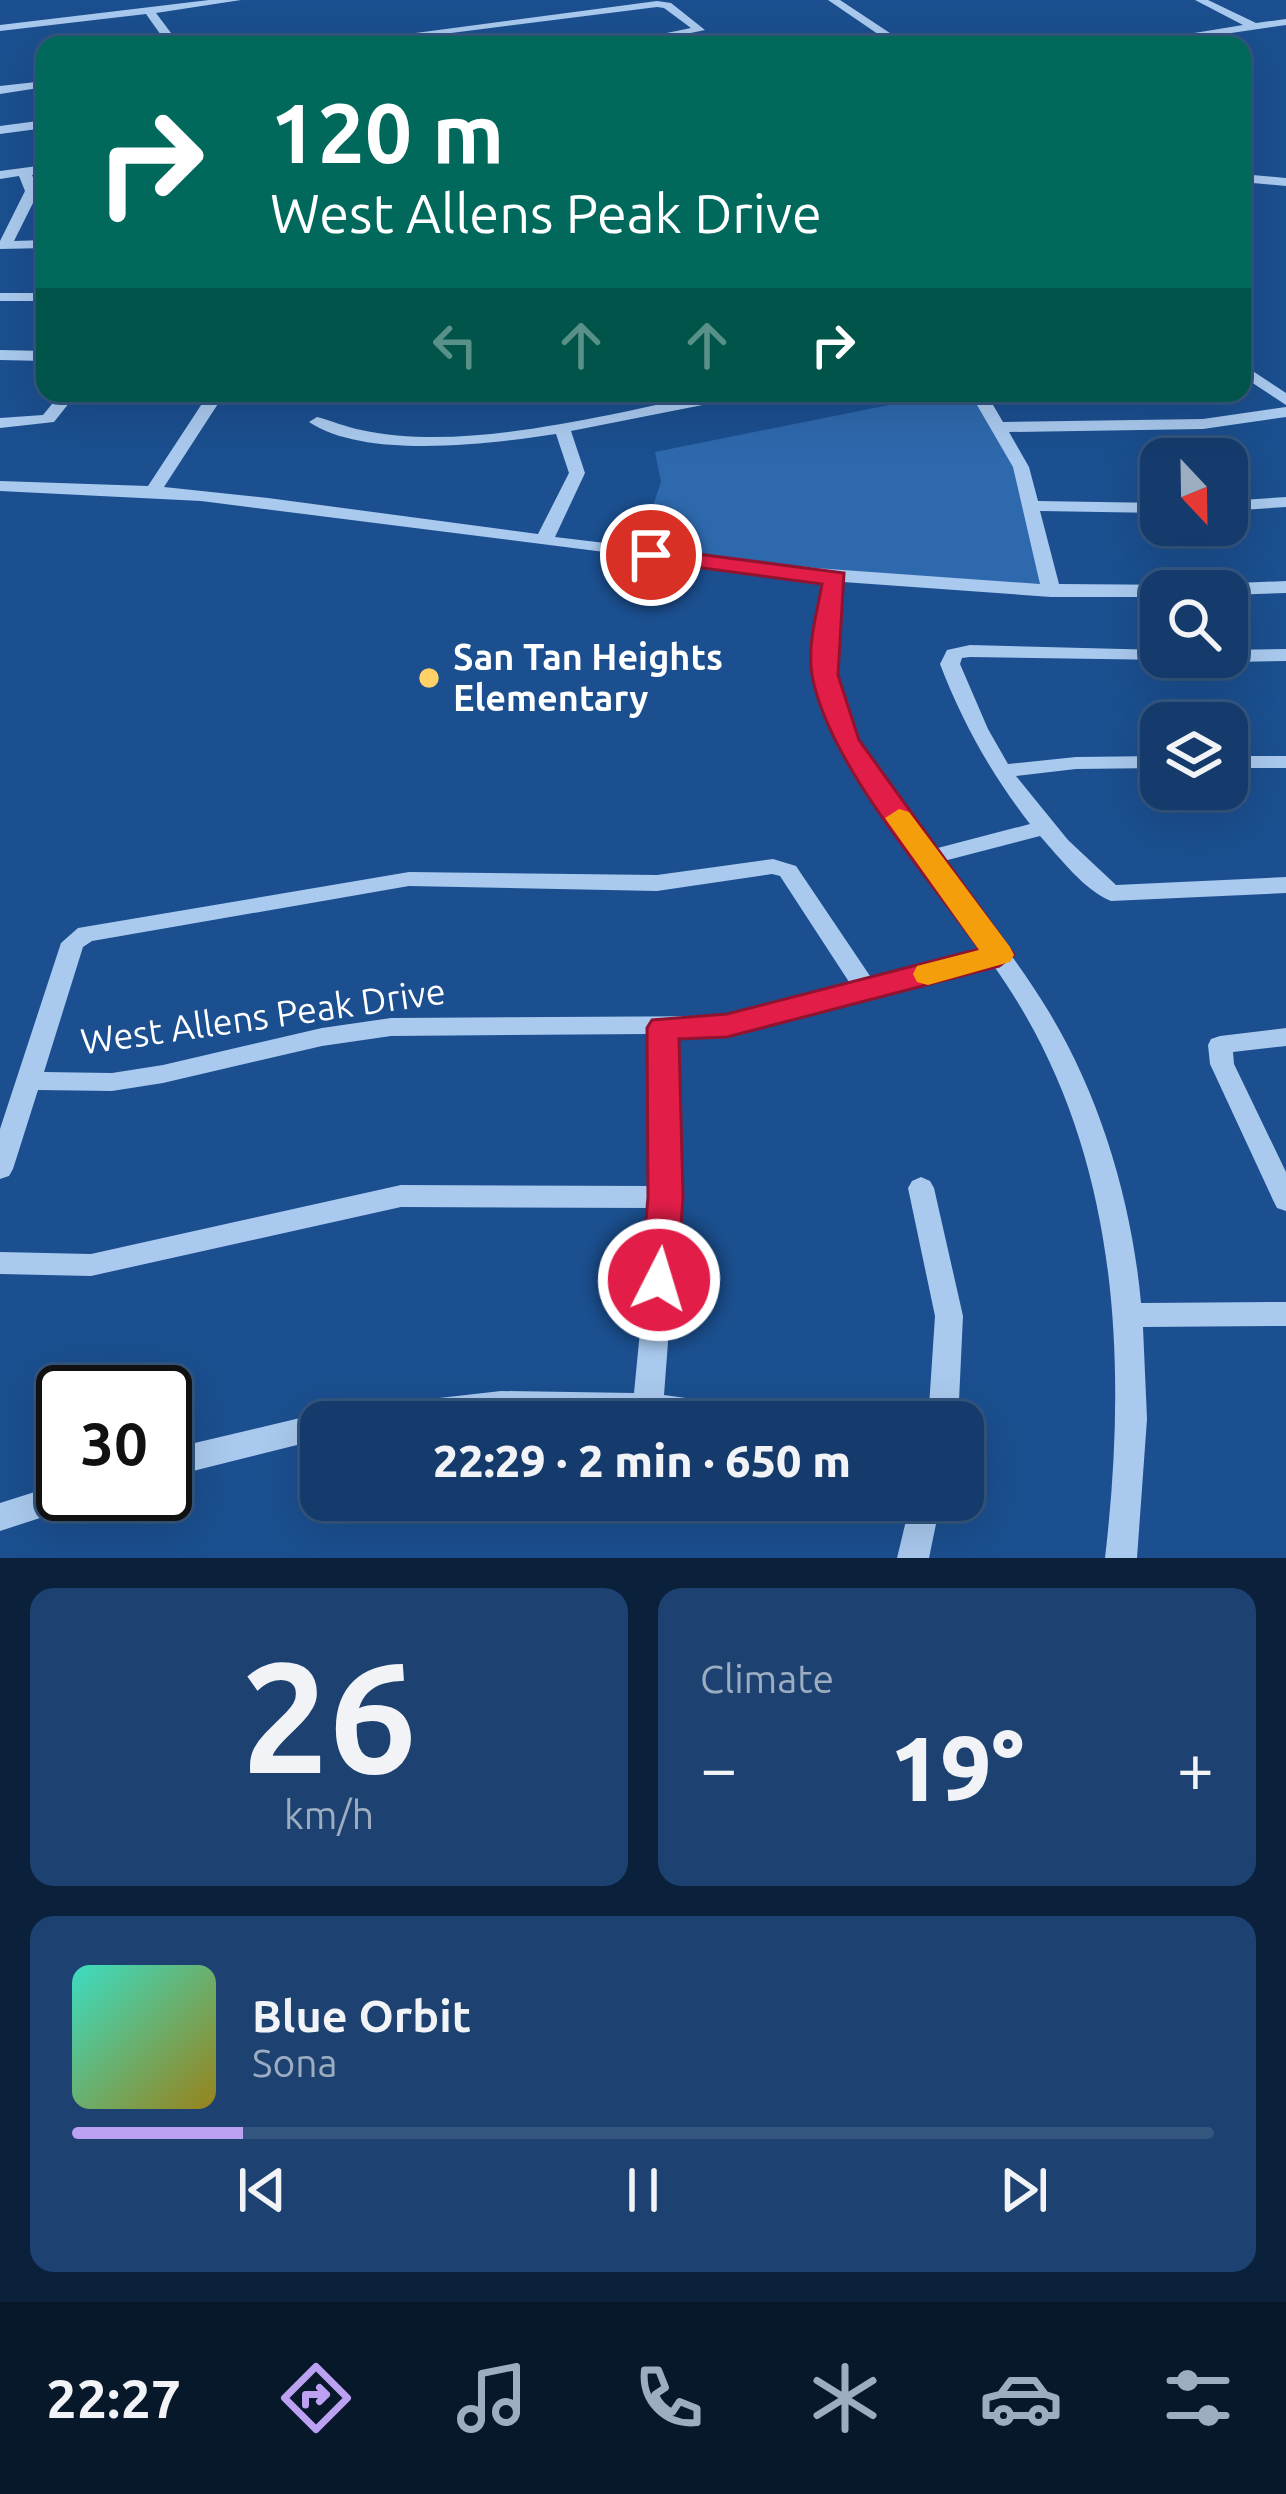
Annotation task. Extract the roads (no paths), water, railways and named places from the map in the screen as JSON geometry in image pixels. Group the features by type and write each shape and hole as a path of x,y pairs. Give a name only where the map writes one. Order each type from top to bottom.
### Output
{"street":[{"path":"0,28 236,0"},
{"path":"833,0 888,36"},
{"path":"1200,0 1254,26"},
{"path":"403,36 657,4 667,5 698,33 677,36"},
{"path":"149,10 168,36"},
{"path":"1187,36 1286,22"},
{"path":"0,90 36,85"},
{"path":"0,130 36,125"},
{"path":"0,175 36,170"},
{"path":"24,172 32,191 3,245 36,244"},
{"path":"1251,179 1286,182"},
{"path":"0,297 36,297"},
{"path":"0,356 36,356"},
{"path":"1251,375 1286,400"},
{"path":"0,423 38,423 49,419 62,402"},
{"path":"153,491 211,402"},
{"path":"317,422 350,433 403,438 562,428 693,402"},
{"path":"984,402 1021,467 1051,591"},
{"path":"1000,427 1203,424 1286,412"},
{"path":"544,541 577,473 562,428"},
{"path":"0,487 153,491 835,578 1051,591 1286,587"},
{"path":"1248,505 1286,502"},
{"path":"1030,506 1140,508"},
{"path":"835,578 824,643 834,708 868,776 1043,1023 1102,1161 1121,1236 1132,1315 1132,1472 1121,1558"},
{"path":"1140,656 954,654 950,664 969,720 1001,771 1111,893 1286,885"},
{"path":"1248,656 1286,655"},
{"path":"1001,771 1140,762"},
{"path":"1248,762 1286,762"},
{"path":"928,858 1048,827"},
{"path":"0,1169 33,1081 73,943 86,934 410,879 657,883 773,866 788,871 867,991"},
{"name":"West Allens Peak Drive","path":"33,1081 112,1082 322,1036 391,1027 470,1022 663,1028 727,1025 999,955"},
{"path":"648,1401 666,1197 663,1028"},
{"path":"1286,1037 1220,1045 1222,1064 1286,1200"},
{"path":"921,1188 949,1316 944,1401"},
{"path":"0,1263 91,1265 401,1196 666,1197"},
{"path":"1132,1315 1286,1314"},
{"path":"192,1457 300,1431"},
{"path":"0,1517 36,1506"},
{"path":"913,1558 921,1521"}],"place":[{"name":"San Tan Heights Elementary","path":"429,678"}]}
